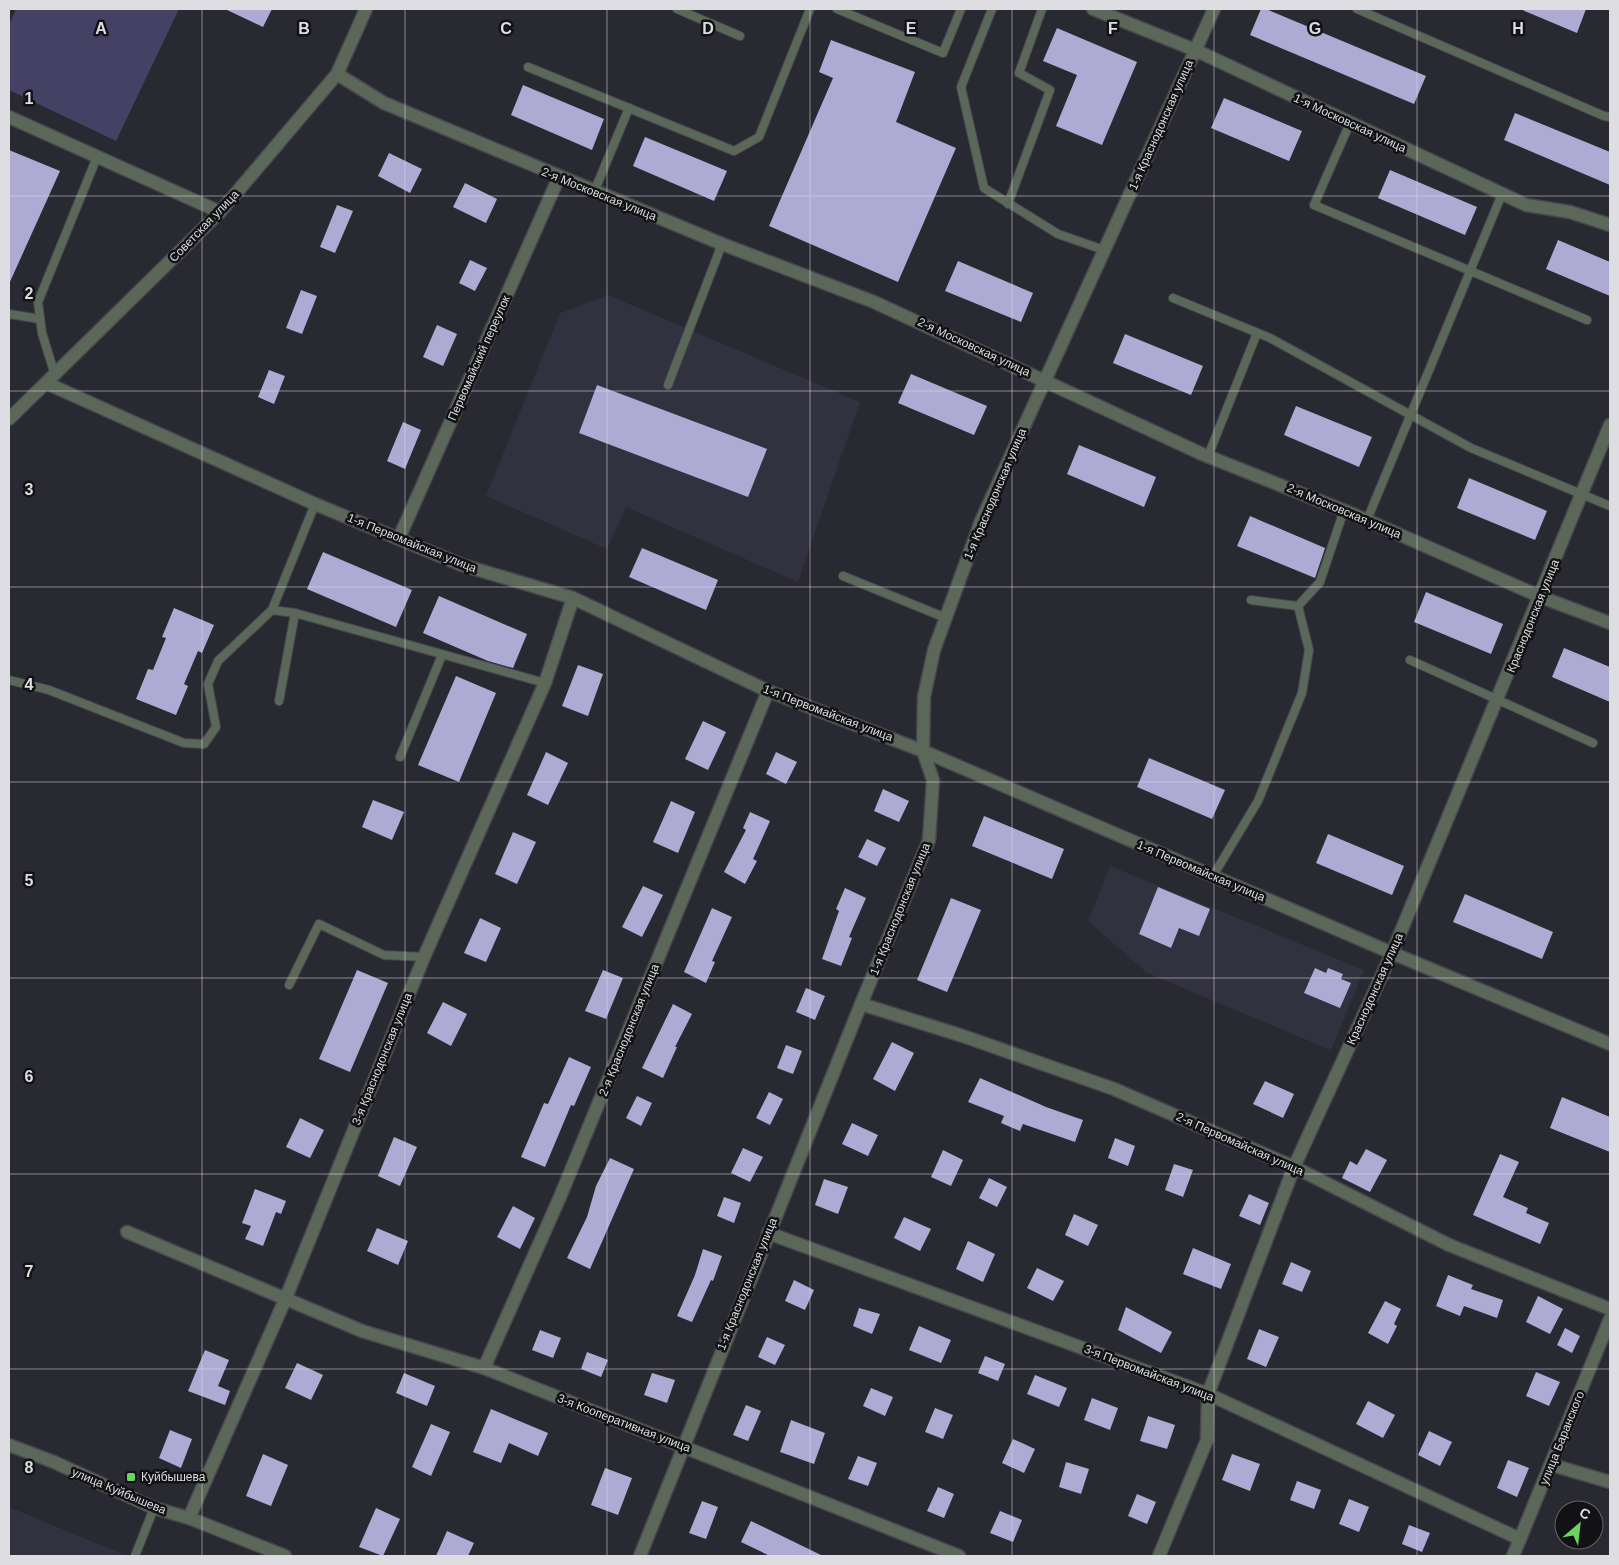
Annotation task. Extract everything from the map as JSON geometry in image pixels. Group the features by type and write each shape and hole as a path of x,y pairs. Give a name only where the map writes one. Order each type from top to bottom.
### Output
{"street":[{"name":"Советская улица","path":"9,419 220,212 337,74 366,9"},
{"name":"1-я Московская улица","path":"1093,9 1195,50 1526,205 1570,212 1610,225"},
{"name":"1-я Краснодонская улица","path":"640,1556 682,1446 929,840 932,780 923,751 924,697 934,650 981,520 1214,9"},
{"name":"2-я Московская улица","path":"337,74 384,103 722,244 874,302 1208,456 1344,510 1541,597 1610,623"},
{"path":"9,117 220,212"},
{"name":"Первомайский переулок","path":"399,538 560,177"},
{"name":"1-я Первомайская улица","path":"51,379 315,504 462,565 573,598 768,690 923,751 1392,953 1610,1044"},
{"name":"Краснодонская улица","path":"1159,1556 1207,1440 1208,1394 1294,1167 1392,953 1541,597 1610,425"},
{"name":"3-я Краснодонская улица","path":"189,1518 285,1300 424,956 545,683 573,598"},
{"name":"2-я Краснодонская улица","path":"484,1368 564,1188 768,690"},
{"name":"2-я Первомайская улица","path":"861,1004 963,1036 1114,1089 1294,1167 1449,1245 1610,1309"},
{"name":"3-я Кооперативная улица","path":"127,1232 362,1331 484,1368 959,1556"},
{"name":"3-я Первомайская улица","path":"768,1233 1208,1394 1520,1539"},
{"name":"улица Баранского","path":"1513,1556 1552,1465 1610,1319"},
{"name":"улица Куйбышева","path":"9,1445 54,1462 154,1508 189,1518 285,1556"},
{"path":"1552,1465 1610,1482"}],"lane":[{"path":"677,9 740,36"},
{"path":"528,67 734,151 759,137 810,9"},
{"path":"837,9 943,52 961,9"},
{"path":"992,9 961,87 984,188 1058,234 1104,250"},
{"path":"1008,204 1050,90 1019,73 1042,9"},
{"path":"1357,9 1373,12 1604,116 1610,117"},
{"path":"594,192 629,108"},
{"path":"1350,123 1314,205 1586,320"},
{"path":"51,379 38,302 97,157"},
{"path":"1367,520 1502,194"},
{"path":"668,385 722,244"},
{"path":"1174,298 1258,333 1471,448 1610,506"},
{"path":"9,314 40,319"},
{"path":"1208,456 1258,333"},
{"path":"9,680 49,690 184,743 204,744 216,727 208,684 218,661 272,610 315,504"},
{"path":"1252,600 1298,606 1308,598 1320,582 1344,510"},
{"path":"843,576 946,618"},
{"path":"1213,876 1258,801 1302,693 1309,650 1298,606"},
{"path":"272,610 295,613 545,683"},
{"path":"279,701 295,613"},
{"path":"400,757 442,655"},
{"path":"1410,660 1593,743"},
{"path":"289,985 319,924 384,955 424,956"},
{"path":"135,1556 154,1508"}],"shaded area":[{"path":"16,9 179,9 116,141 9,90 9,25"},
{"path":"608,295 860,402 798,582 626,507 607,549 486,496 560,313"},
{"path":"1110,866 1364,970 1331,1050 1147,973 1088,921"},
{"path":"9,1507 127,1556 9,1556"}],"building":[{"path":"225,9 272,9 263,27"},
{"path":"1261,9 1266,9 1426,76 1414,104 1250,35"},
{"path":"1520,9 1586,9 1577,33"},
{"path":"1057,28 1137,62 1102,145 1056,126 1077,75 1043,61"},
{"path":"831,40 915,72 896,122 956,148 898,282 769,226 833,78 819,72"},
{"path":"523,85 604,119 592,150 511,115"},
{"path":"1224,98 1302,131 1289,161 1211,128"},
{"path":"1515,113 1610,152 1610,185 1504,140"},
{"path":"645,137 727,171 714,201 633,166"},
{"path":"9,150 60,171 9,284"},
{"path":"389,153 422,169 410,193 378,176"},
{"path":"1390,170 1477,207 1465,235 1378,198"},
{"path":"465,183 497,199 486,223 453,207"},
{"path":"337,205 353,211 335,253 320,247"},
{"path":"1558,240 1610,262 1610,296 1546,269"},
{"path":"470,260 487,268 475,291 459,283"},
{"path":"958,261 1033,293 1021,322 945,291"},
{"path":"301,290 317,296 302,334 286,328"},
{"path":"437,325 457,334 443,366 423,357"},
{"path":"1125,334 1203,366 1191,395 1113,363"},
{"path":"269,370 285,376 274,404 258,397"},
{"path":"911,374 987,406 974,435 898,403"},
{"path":"597,385 767,449 748,497 579,433"},
{"path":"1296,406 1372,437 1359,467 1284,435"},
{"path":"403,422 421,430 405,469 387,461"},
{"path":"1079,445 1156,477 1144,507 1067,474"},
{"path":"1469,478 1547,511 1535,540 1457,508"},
{"path":"1250,516 1325,548 1315,578 1237,546"},
{"path":"642,548 718,580 706,610 629,577"},
{"path":"323,552 412,590 396,627 307,589"},
{"path":"1426,592 1503,624 1491,654 1414,622"},
{"path":"439,596 527,634 513,668 488,661 423,633"},
{"path":"174,608 214,625 202,653 198,651 184,684 188,686 176,715 136,699 148,669 153,670 166,638 162,637"},
{"path":"1564,648 1610,667 1610,702 1552,677"},
{"path":"578,665 603,674 588,716 562,706"},
{"path":"456,676 496,693 459,782 418,765"},
{"path":"703,721 726,732 708,770 685,759"},
{"path":"546,752 568,763 548,805 527,795"},
{"path":"776,752 797,762 786,784 766,774"},
{"path":"1149,758 1225,790 1212,819 1137,787"},
{"path":"883,789 909,801 899,822 874,811"},
{"path":"373,800 404,812 392,840 362,827"},
{"path":"671,801 695,812 678,853 653,842"},
{"path":"750,812 770,821 753,859 757,861 745,884 724,872 746,830 743,828"},
{"path":"984,816 1064,849 1052,879 972,846"},
{"path":"513,832 536,842 517,884 495,874"},
{"path":"1328,834 1404,866 1392,895 1316,863"},
{"path":"867,839 886,848 877,866 858,857"},
{"path":"643,886 663,895 642,937 622,927"},
{"path":"1158,887 1210,909 1199,936 1179,928 1171,948 1139,934"},
{"path":"845,888 866,898 849,937 852,938 841,966 822,959 839,911 836,909"},
{"path":"1465,894 1553,932 1542,959 1453,922"},
{"path":"951,898 981,910 947,992 917,980"},
{"path":"712,908 732,917 712,961 715,962 706,983 684,972"},
{"path":"480,918 501,928 486,962 464,953"},
{"path":"1315,968 1326,973 1328,968 1343,974 1341,979 1351,983 1340,1008 1304,993"},
{"path":"357,970 388,983 350,1072 319,1059"},
{"path":"603,970 623,978 606,1019 585,1011"},
{"path":"806,988 825,996 815,1020 796,1012"},
{"path":"443,1002 467,1014 451,1046 427,1033"},
{"path":"673,1004 692,1014 675,1047 677,1047 663,1078 642,1068"},
{"path":"892,1042 914,1053 895,1091 873,1079"},
{"path":"786,1045 802,1051 793,1074 777,1068"},
{"path":"569,1057 591,1067 574,1106 571,1105 545,1167 521,1157 544,1103 548,1104"},
{"path":"980,1078 1046,1107 1083,1120 1075,1142 1023,1124 1020,1131 1001,1123 1004,1116 968,1102"},
{"path":"1265,1081 1294,1094 1283,1118 1253,1104"},
{"path":"769,1092 783,1099 770,1125 756,1118"},
{"path":"637,1096 652,1103 641,1126 626,1118"},
{"path":"1562,1097 1610,1117 1610,1152 1550,1128"},
{"path":"300,1118 324,1130 310,1158 286,1147"},
{"path":"852,1123 878,1135 868,1156 842,1144"},
{"path":"394,1137 417,1147 400,1186 378,1176"},
{"path":"1115,1138 1135,1146 1128,1166 1108,1158"},
{"path":"743,1148 763,1157 750,1182 731,1173"},
{"path":"1366,1149 1387,1160 1370,1192 1342,1178 1350,1161 1357,1165"},
{"path":"943,1150 963,1160 951,1186 931,1177"},
{"path":"1500,1154 1519,1162 1503,1197 1528,1208 1526,1213 1549,1223 1540,1244 1473,1215"},
{"path":"610,1158 634,1169 590,1269 567,1258 587,1217 596,1186"},
{"path":"1174,1164 1193,1170 1183,1197 1165,1190"},
{"path":"989,1178 1007,1187 997,1207 979,1198"},
{"path":"824,1179 848,1187 838,1214 815,1205"},
{"path":"255,1189 286,1201 281,1214 276,1212 263,1246 245,1239 251,1226 242,1223"},
{"path":"1249,1194 1269,1203 1260,1225 1239,1216"},
{"path":"724,1197 741,1203 734,1223 717,1216"},
{"path":"513,1206 535,1218 520,1249 497,1237"},
{"path":"1074,1214 1098,1225 1088,1246 1065,1235"},
{"path":"904,1217 931,1229 920,1251 894,1238"},
{"path":"377,1228 408,1241 398,1265 367,1251"},
{"path":"968,1241 995,1254 983,1282 956,1269"},
{"path":"1193,1248 1231,1264 1221,1289 1183,1274"},
{"path":"703,1249 722,1256 713,1281 711,1280 692,1322 677,1316 695,1275"},
{"path":"1291,1262 1311,1271 1302,1292 1282,1284"},
{"path":"1037,1268 1064,1281 1053,1301 1027,1288"},
{"path":"1448,1275 1473,1285 1471,1289 1503,1300 1497,1318 1464,1306 1460,1316 1436,1306"},
{"path":"794,1280 814,1290 805,1310 785,1301"},
{"path":"1538,1296 1563,1309 1550,1334 1526,1322"},
{"path":"1385,1301 1401,1309 1394,1324 1397,1326 1388,1344 1368,1333"},
{"path":"1126,1307 1172,1332 1161,1353 1118,1330"},
{"path":"859,1308 880,1314 872,1334 853,1326"},
{"path":"919,1326 951,1340 941,1363 909,1350"},
{"path":"1565,1328 1580,1336 1572,1353 1557,1345"},
{"path":"1259,1329 1279,1337 1266,1367 1247,1359"},
{"path":"540,1330 561,1338 553,1358 532,1350"},
{"path":"767,1337 785,1345 775,1365 758,1357"},
{"path":"205,1350 229,1360 218,1386 230,1391 225,1405 188,1391"},
{"path":"587,1352 608,1360 601,1377 581,1369"},
{"path":"985,1356 1005,1364 998,1381 978,1373"},
{"path":"297,1363 323,1375 311,1400 285,1388"},
{"path":"1536,1372 1560,1382 1549,1406 1526,1396"},
{"path":"404,1373 435,1386 427,1406 396,1393"},
{"path":"652,1373 675,1380 667,1403 644,1395"},
{"path":"1035,1375 1067,1388 1059,1407 1027,1394"},
{"path":"871,1388 893,1397 885,1416 863,1406"},
{"path":"1092,1398 1118,1408 1110,1430 1084,1420"},
{"path":"1368,1401 1395,1415 1383,1438 1356,1424"},
{"path":"746,1405 761,1411 748,1441 733,1435"},
{"path":"935,1408 953,1415 943,1439 925,1432"},
{"path":"491,1409 548,1433 538,1456 509,1443 501,1463 473,1452"},
{"path":"1148,1416 1175,1425 1167,1449 1140,1441"},
{"path":"791,1420 825,1433 814,1464 780,1452"},
{"path":"431,1424 450,1432 431,1476 412,1467"},
{"path":"170,1430 192,1439 181,1468 159,1458"},
{"path":"1429,1431 1452,1442 1440,1466 1418,1455"},
{"path":"1013,1439 1035,1449 1024,1473 1002,1463"},
{"path":"263,1454 288,1465 271,1506 246,1496"},
{"path":"1232,1454 1260,1464 1250,1491 1222,1480"},
{"path":"858,1456 877,1463 868,1486 848,1479"},
{"path":"1508,1460 1529,1468 1517,1497 1497,1488"},
{"path":"1066,1462 1089,1469 1081,1494 1059,1487"},
{"path":"605,1468 632,1478 618,1515 591,1505"},
{"path":"1297,1481 1321,1490 1314,1509 1290,1500"},
{"path":"938,1487 954,1494 944,1518 927,1511"},
{"path":"1137,1494 1156,1502 1147,1524 1128,1516"},
{"path":"1349,1499 1369,1507 1359,1532 1339,1524"},
{"path":"702,1501 718,1507 706,1539 689,1533"},
{"path":"376,1508 400,1519 383,1556 359,1547"},
{"path":"1000,1511 1022,1520 1013,1542 990,1533"},
{"path":"751,1521 823,1556 770,1556 741,1542"},
{"path":"1409,1525 1430,1533 1422,1552 1402,1544"},
{"path":"447,1531 474,1543 468,1556 436,1556"}],"place":[{"name":"Куйбышева","path":"131,1477"}]}
